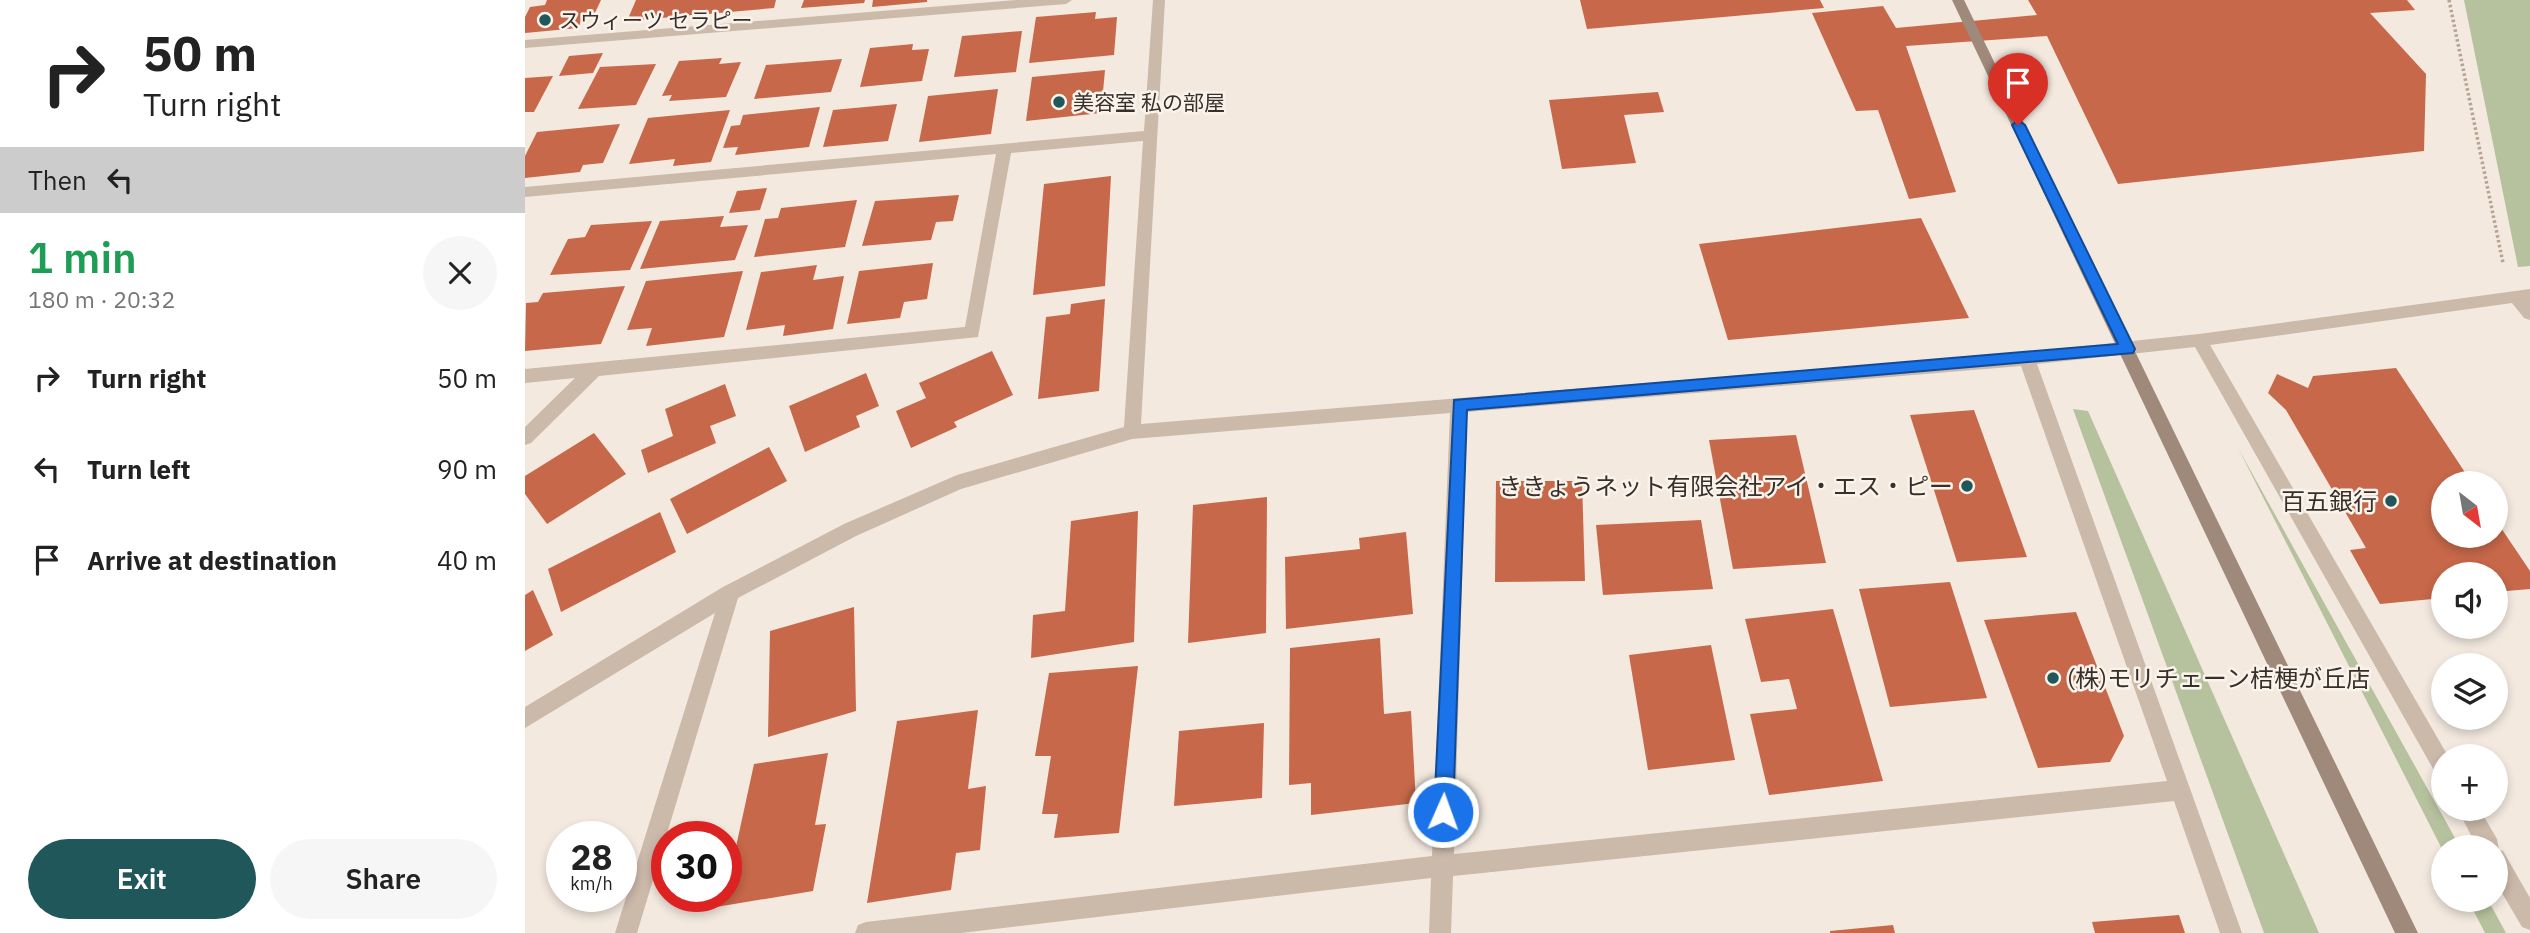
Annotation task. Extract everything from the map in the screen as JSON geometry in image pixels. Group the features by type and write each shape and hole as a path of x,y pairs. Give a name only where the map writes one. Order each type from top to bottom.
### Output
{"street":[{"path":"525,44 1066,0"},
{"path":"1132,432 1159,0"},
{"path":"1958,0 2407,933"},
{"path":"525,192 1151,135"},
{"path":"525,376 972,333 1004,149"},
{"path":"525,718 730,593 850,530 957,483 1132,432 2027,359 2199,340 2523,296 2530,314"},
{"path":"2199,340 2431,746"},
{"path":"2027,359 2231,933"},
{"path":"525,438 595,369"},
{"path":"1440,933 1459,404"},
{"path":"626,933 730,593"},
{"path":"866,933 1441,866 2179,790"},
{"path":"2508,881 2530,919"}],"path":[{"path":"2449,0 2506,274 2523,296"}],"green space":[{"path":"2464,0 2530,0 2530,266 2518,267"},
{"path":"2073,409 2088,411 2319,933 2264,933"},
{"path":"2238,448 2431,795 2431,821 2446,821 2453,835 2435,835"},
{"path":"2474,912 2495,912 2506,933 2485,933"}],"building":[{"path":"547,0 601,0 593,17 582,19 578,28 525,33 525,17 530,7 545,5"},
{"path":"636,0 776,0 774,8 627,21"},
{"path":"804,0 865,0 864,3 801,8"},
{"path":"873,0 927,0 927,2 872,7"},
{"path":"1580,0 1820,0 1824,8 1587,29"},
{"path":"2028,0 2407,0 2415,10 2370,13 2426,74 2424,151 2118,184 2047,36 1906,46 1956,192 1909,199 1878,110 1856,111 1812,13 1883,6 1896,28 2037,15"},
{"path":"1096,12 1095,19 1117,17 1114,55 1029,63 1036,17"},
{"path":"1022,31 1016,72 954,77 962,36"},
{"path":"913,44 912,50 929,49 922,81 860,87 870,48"},
{"path":"603,53 593,73 559,76 569,56"},
{"path":"722,58 719,64 741,62 726,97 669,101 672,95 662,96 679,61"},
{"path":"842,59 831,92 754,99 766,65"},
{"path":"656,64 636,105 578,109 600,67"},
{"path":"1105,70 1101,113 1026,121 1032,77"},
{"path":"553,76 534,112 525,112 525,78"},
{"path":"998,89 991,134 919,142 928,96"},
{"path":"1658,92 1664,112 1624,115 1636,163 1562,169 1549,100"},
{"path":"897,104 888,141 823,147 833,110"},
{"path":"820,107 809,147 735,155 738,147 723,148 731,126 740,125 743,115"},
{"path":"730,110 711,162 673,166 675,159 629,164 648,118"},
{"path":"620,124 603,163 583,165 580,172 525,178 525,156 537,132"},
{"path":"1111,176 1105,286 1033,295 1044,184"},
{"path":"767,188 760,210 729,213 737,191"},
{"path":"959,195 953,221 936,222 931,240 862,246 875,201"},
{"path":"857,200 845,247 754,257 765,219 778,218 781,208"},
{"path":"724,216 720,227 748,225 735,260 640,269 660,221"},
{"path":"1921,218 1969,318 1728,340 1699,244"},
{"path":"652,221 630,270 550,275 568,239 585,237 591,225"},
{"path":"933,263 927,299 904,302 900,318 847,324 859,271"},
{"path":"817,265 813,280 844,276 833,329 783,336 785,325 746,330 761,272"},
{"path":"743,271 724,337 646,346 652,328 627,330 646,281"},
{"path":"625,286 601,344 525,351 526,303 538,302 543,293"},
{"path":"1105,299 1099,391 1038,399 1046,317 1070,314 1071,304"},
{"path":"992,351 1013,395 954,422 957,427 911,448 896,411 926,398 919,383"},
{"name":"百五銀行","path":"2396,368 2464,471 2431,471 2431,548 2508,548 2508,538 2530,571 2530,589 2508,591 2508,562 2431,562 2431,599 2380,604 2350,550 2366,548 2286,410 2268,393 2277,374 2308,388 2313,376"},
{"path":"866,373 879,406 856,416 860,427 805,452 789,406"},
{"path":"725,384 736,416 710,426 716,443 648,473 641,450 673,436 665,409"},
{"name":"ききょうネット有限会社アイ・エス・ピー","path":"1974,410 2027,557 1957,562 1910,415"},
{"path":"594,433 626,474 547,524 525,494 525,476"},
{"path":"1796,435 1826,563 1733,569 1709,440"},
{"path":"769,447 787,481 687,534 670,499"},
{"path":"1496,481 1582,481 1585,581 1495,582"},
{"path":"1267,497 1266,633 1188,643 1193,505"},
{"path":"1138,511 1134,642 1031,658 1033,615 1065,611 1071,521"},
{"path":"660,512 676,552 561,612 548,569"},
{"path":"1701,520 1713,589 1603,595 1596,525"},
{"path":"1406,532 1413,614 1286,629 1285,557 1360,549 1359,538"},
{"path":"1950,582 1987,698 1890,707 1859,589"},
{"path":"533,590 553,635 525,651 525,595"},
{"path":"854,607 856,711 768,737 770,631"},
{"path":"1833,609 1883,781 1769,795 1750,714 1797,709 1789,679 1761,682 1745,619"},
{"name":"(株)モリチェーン桔梗が丘店","path":"2076,612 2124,736 2110,762 2038,768 1984,620"},
{"path":"1380,638 1384,714 1411,711 1416,803 1311,815 1311,783 1289,785 1290,648"},
{"path":"1711,645 1735,760 1648,770 1629,655"},
{"path":"1138,666 1119,833 1054,838 1058,814 1042,814 1051,756 1035,756 1049,673"},
{"path":"978,710 968,789 986,786 980,850 956,853 951,890 867,903 897,721"},
{"path":"1264,723 1262,798 1174,806 1179,731"},
{"path":"828,753 815,825 826,824 813,891 742,903 742,821 754,764"},
{"path":"2179,915 2185,933 2095,933 2092,922"},
{"path":"1893,925 1895,933 1830,933 1830,931"}],"place":[{"name":"スウィーツ セラピー","path":"545,20"},
{"name":"美容室 私の部屋","path":"1059,102"},
{"name":"ききょうネット有限会社アイ・エス・ピー","path":"1967,486"},
{"name":"百五銀行","path":"2391,501"},
{"name":"(株)モリチェーン桔梗が丘店","path":"2053,678"}],"route":[{"path":"1443,812 1459,404 2127,349 2018,125"}]}
